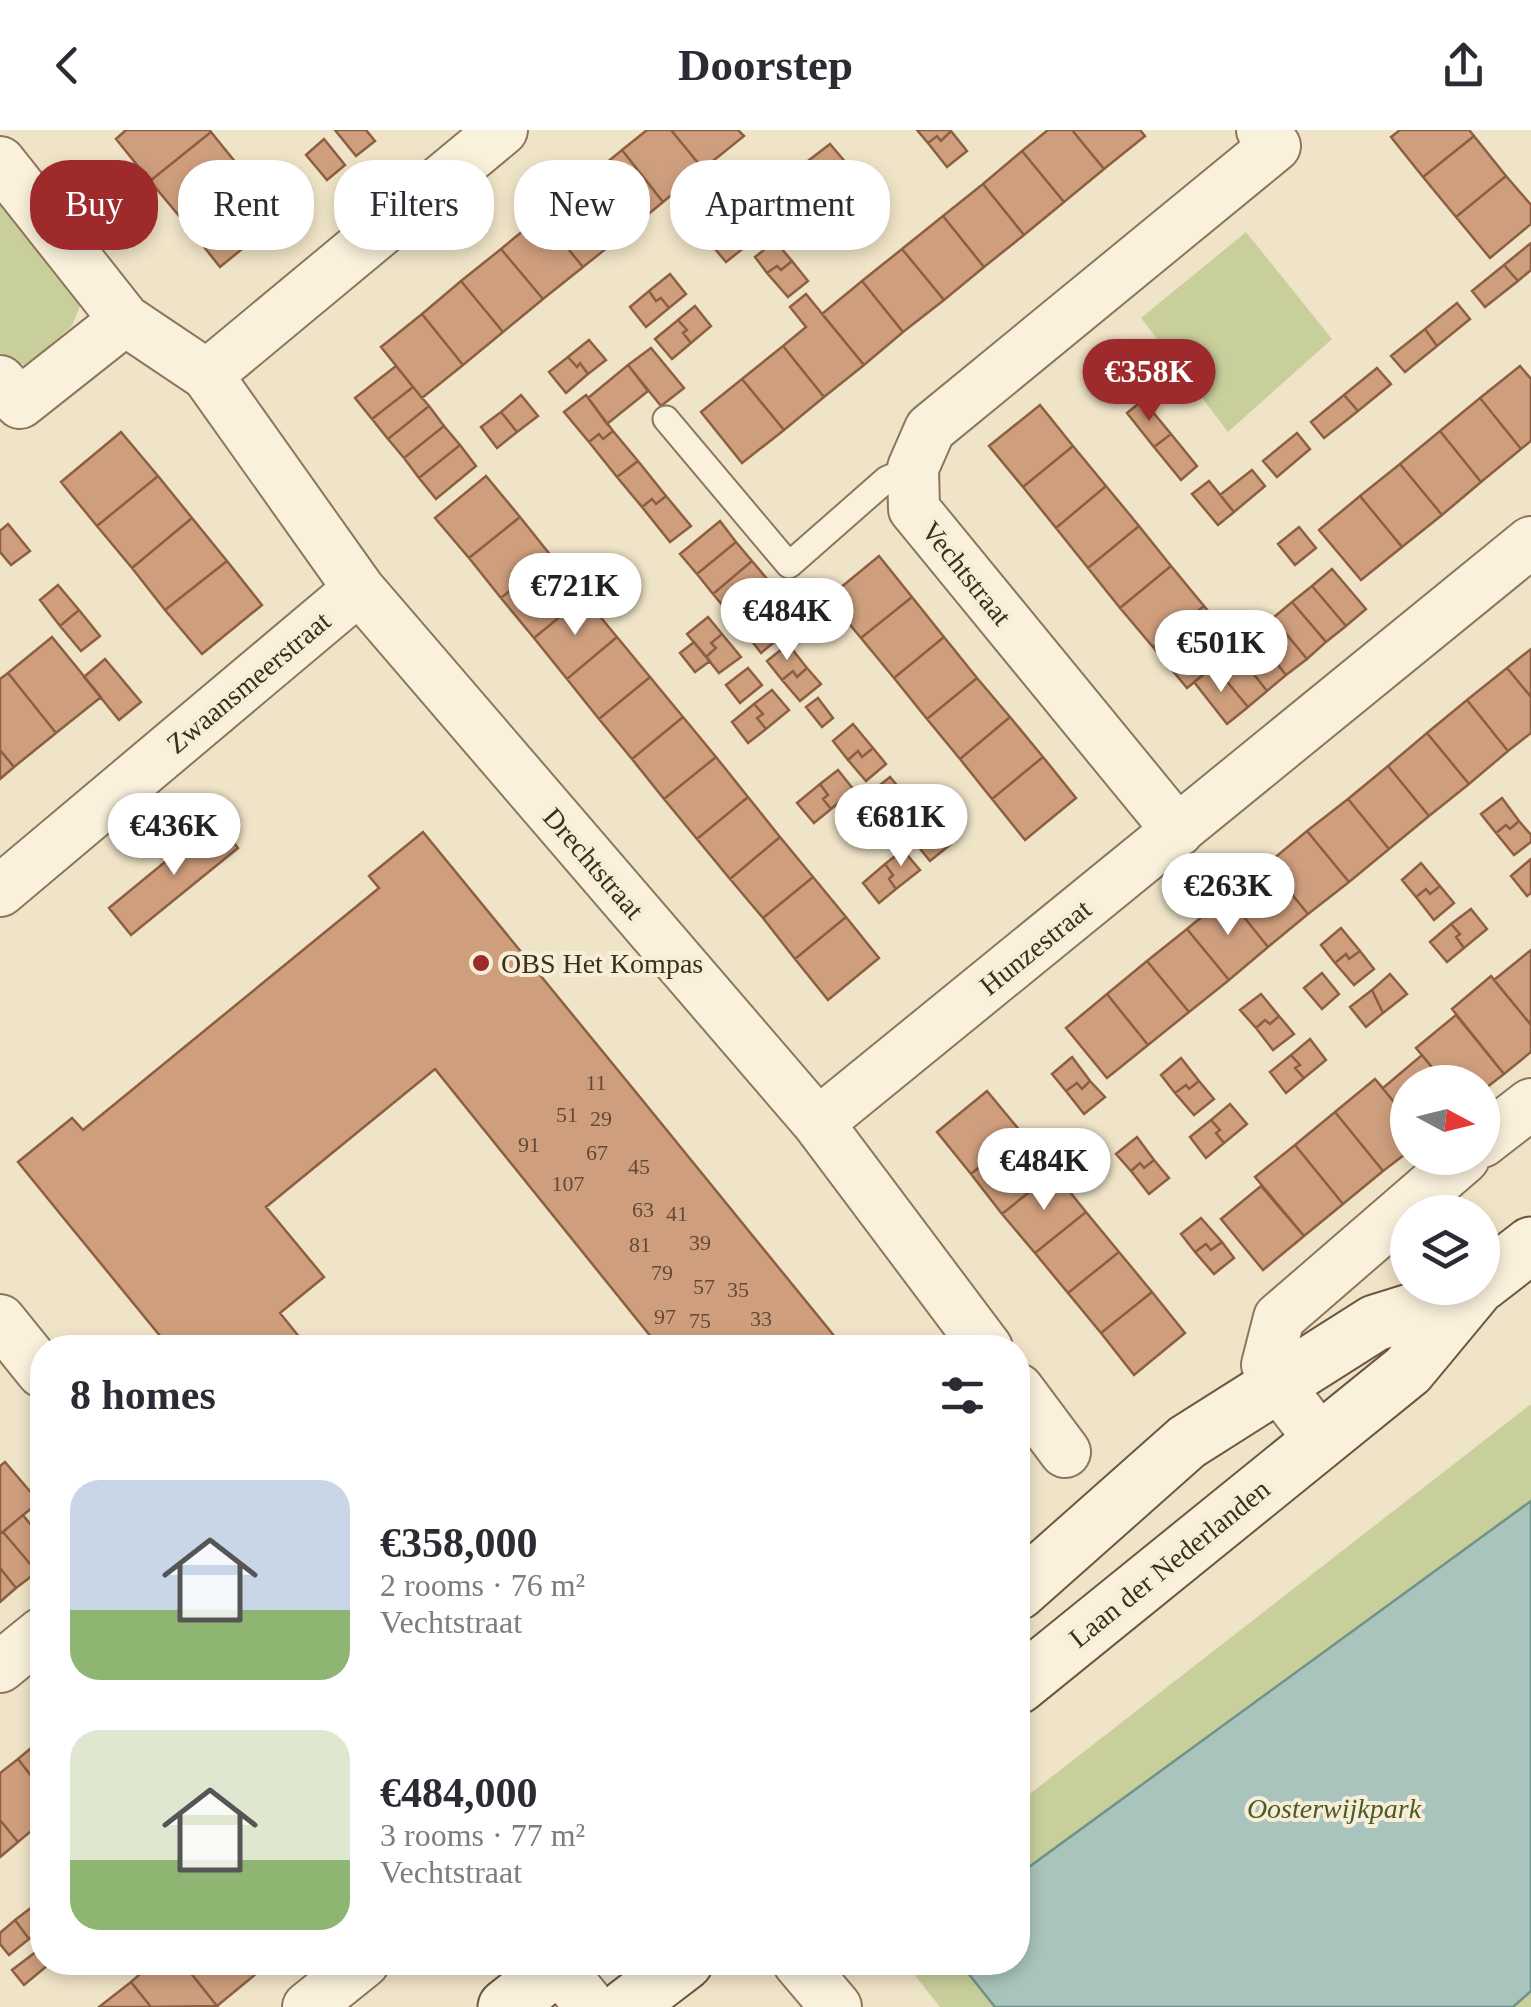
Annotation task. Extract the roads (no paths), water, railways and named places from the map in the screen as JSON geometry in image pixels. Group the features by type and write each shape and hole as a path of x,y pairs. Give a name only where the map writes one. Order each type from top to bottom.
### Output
{"main road":[{"name":"Laan der Nederlanden","path":"1500,1269 1531,1245"},
{"name":"Laan der Nederlanden","path":"1030,1582 1175,1450 1375,1323 1427,1305"},
{"name":"Laan der Nederlanden","path":"1030,1676 1408,1370 1462,1305"},
{"path":"506,2007 566,1975"},
{"path":"626,2007 667,1975"}],"street":[{"path":"0,162 124,320 207,375 502,130"},
{"path":"913,468 930,429 1275,146 1262,130"},
{"path":"0,381 20,403 124,320"},
{"name":"Drechtstraat","path":"207,375 359,588 818,1123 977,1335"},
{"name":"Vechtstraat","path":"913,468 914,509 1178,831"},
{"name":"Hunzestraat","path":"818,1123 1531,542"},
{"name":"Zwaansmeerstraat","path":"0,891 359,588"},
{"path":"1500,1128 1531,1104"},
{"path":"1321,1441 1278,1385 1268,1365 1279,1318 1444,1175"},
{"path":"0,1320 30,1357"},
{"path":"1030,1404 1065,1452"},
{"path":"0,1667 30,1643"},
{"path":"308,2007 348,1975"},
{"path":"809,1975 836,2007"}],"lane":[{"path":"666,419 789,564 888,478 913,468"}],"water":[{"name":"Oosterwijkpark","path":"1531,1501 1531,1991 1513,2007 995,2007 970,1975 1030,1975 1030,1866"}],"place":[{"name":"OBS Het Kompas","path":"481,963"}]}
